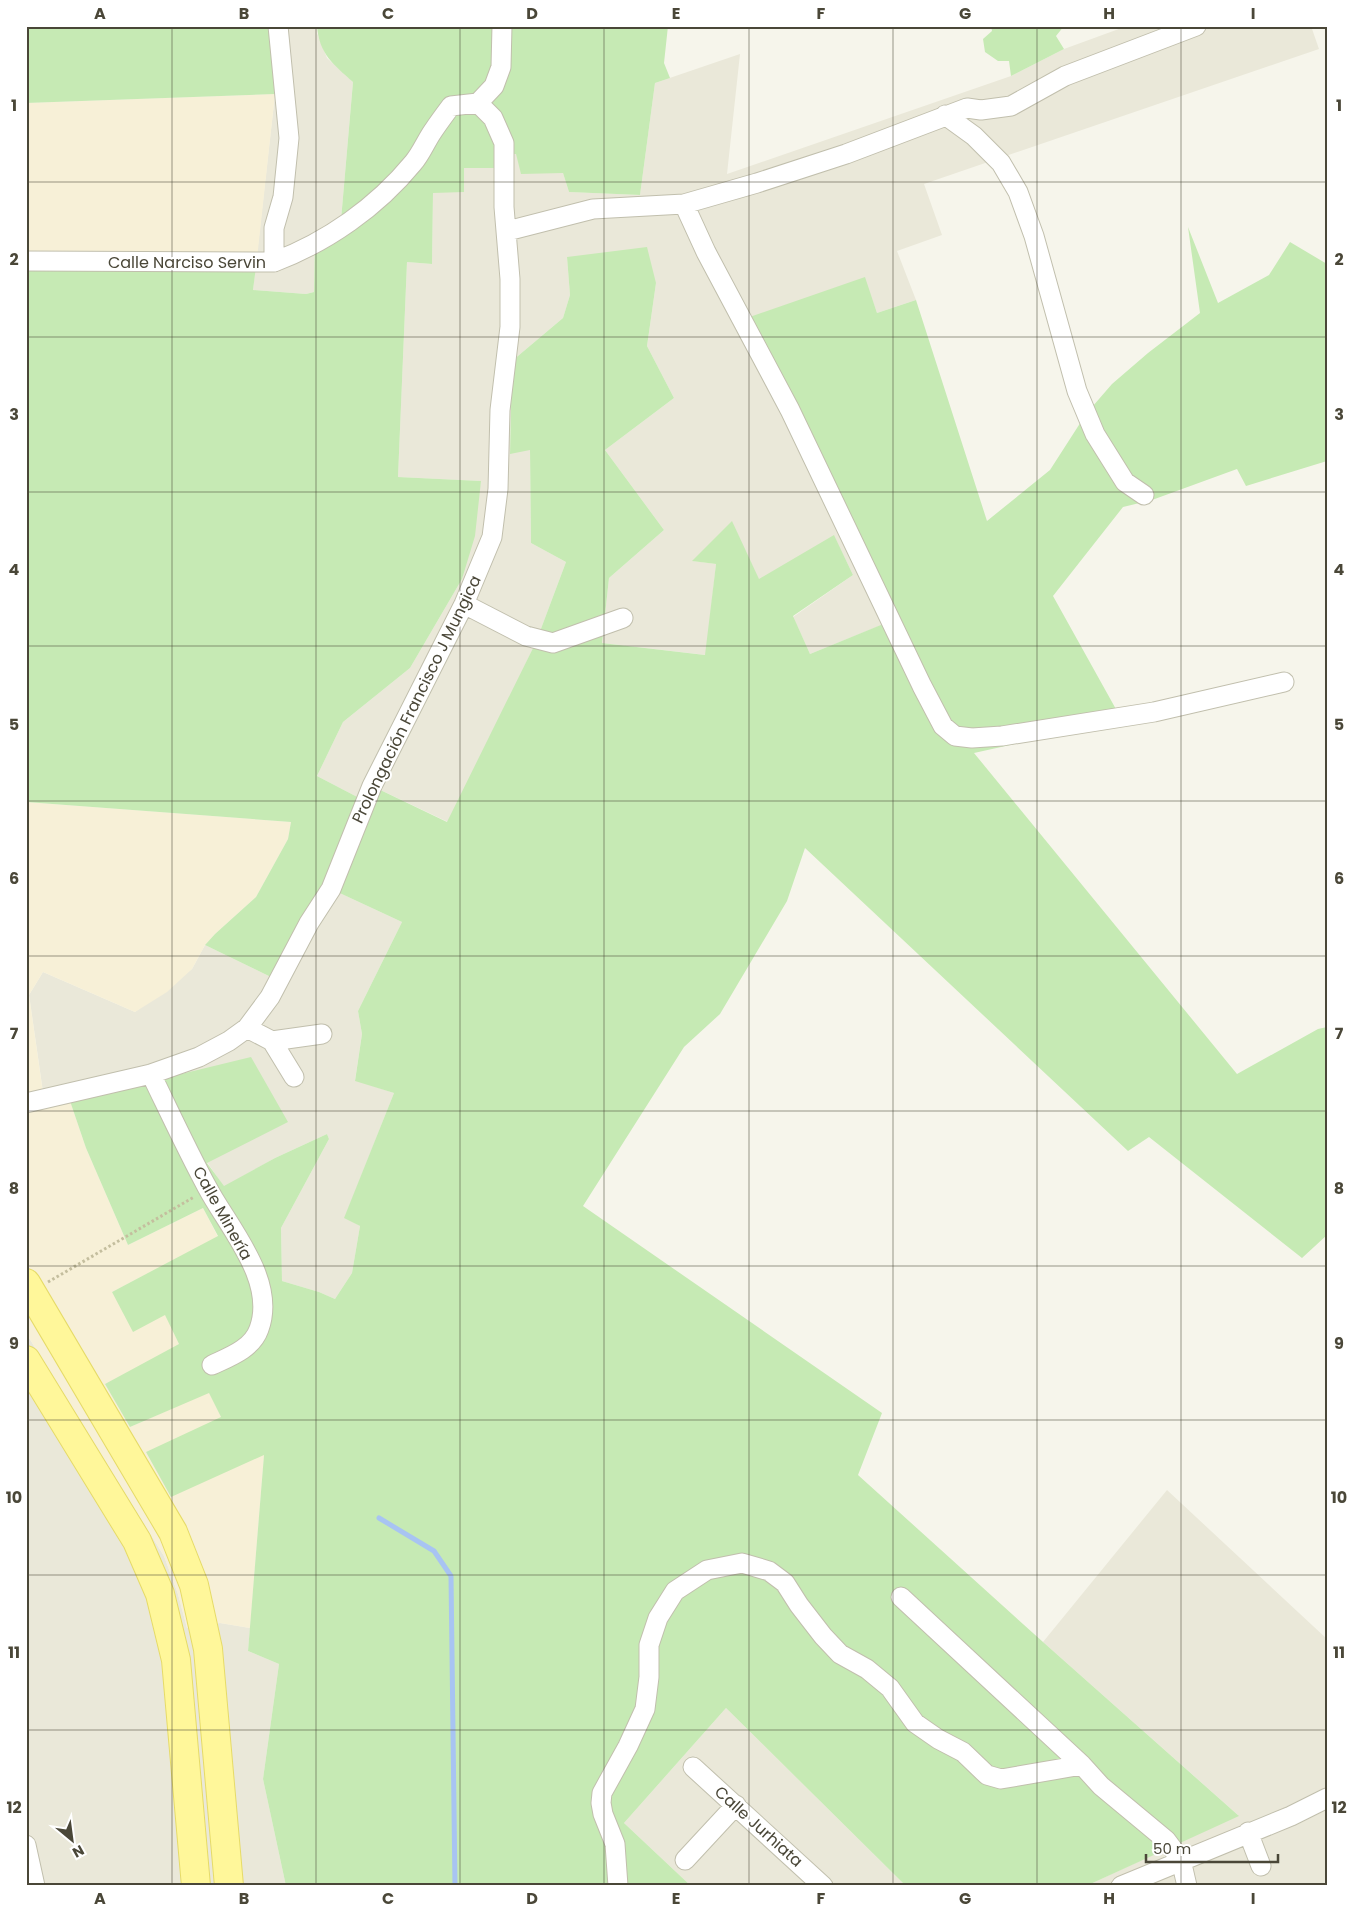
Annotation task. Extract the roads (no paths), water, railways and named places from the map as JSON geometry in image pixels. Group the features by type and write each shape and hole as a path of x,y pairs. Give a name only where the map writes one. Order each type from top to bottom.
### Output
{"main road":[{"path":"29,1287 173,1532 194,1585 208,1650 229,1886"},
{"path":"26,1360 137,1541 160,1594 176,1660 196,1886"}],"street":[{"path":"274,262 274,228 283,197 290,138 278,26"},
{"path":"502,26 501,67 494,86 478,103 493,118 504,143 504,207 507,231 593,209 684,204 757,183 846,154 966,108 981,110 1011,106 1065,76 1196,26"},
{"name":"Calle Narciso Servin","path":"26,261 274,262 300,252 342,228 385,193 414,163 434,129 451,106 478,103"},
{"path":"945,115 974,136 1001,162 1018,192 1034,236 1077,391 1095,434 1126,482 1144,496"},
{"path":"684,204 706,252 790,410 922,686 943,726 955,736 972,738 1002,736 1154,712 1284,682"},
{"name":"Prolongación Francisco J Mungica","path":"26,1103 151,1074 199,1057 229,1041 247,1028 270,997 309,923 331,889 372,786 464,604 492,537 498,489 500,410 510,327 507,231"},
{"path":"464,604 526,636 553,643 623,618"},
{"path":"247,1028 272,1041 294,1077"},
{"path":"272,1041 322,1034"},
{"name":"Calle Minería","path":"151,1074 208,1189 245,1248 259,1283 263,1308 259,1331 245,1348 212,1366"},
{"path":"618,1886 615,1844 603,1814 600,1802 602,1793 646,1709 649,1645 658,1618 675,1591 707,1570 742,1563 769,1571 785,1583 823,1636 840,1654 867,1669 890,1688 915,1723 938,1739 963,1752 987,1775 1001,1779 1082,1765"},
{"path":"900,1597 1082,1765 1101,1786 1166,1840 1180,1860 1187,1886"},
{"name":"Calle Jurhiata","path":"693,1767 736,1804 814,1883"},
{"path":"1121,1886 1180,1860 1291,1816 1327,1798"},
{"path":"685,1860 736,1804"},
{"path":"1248,1832 1261,1866"},
{"path":"26,1845 35,1886"}],"waterway":[{"path":"379,1518 434,1551 451,1576 455,1886"}]}
